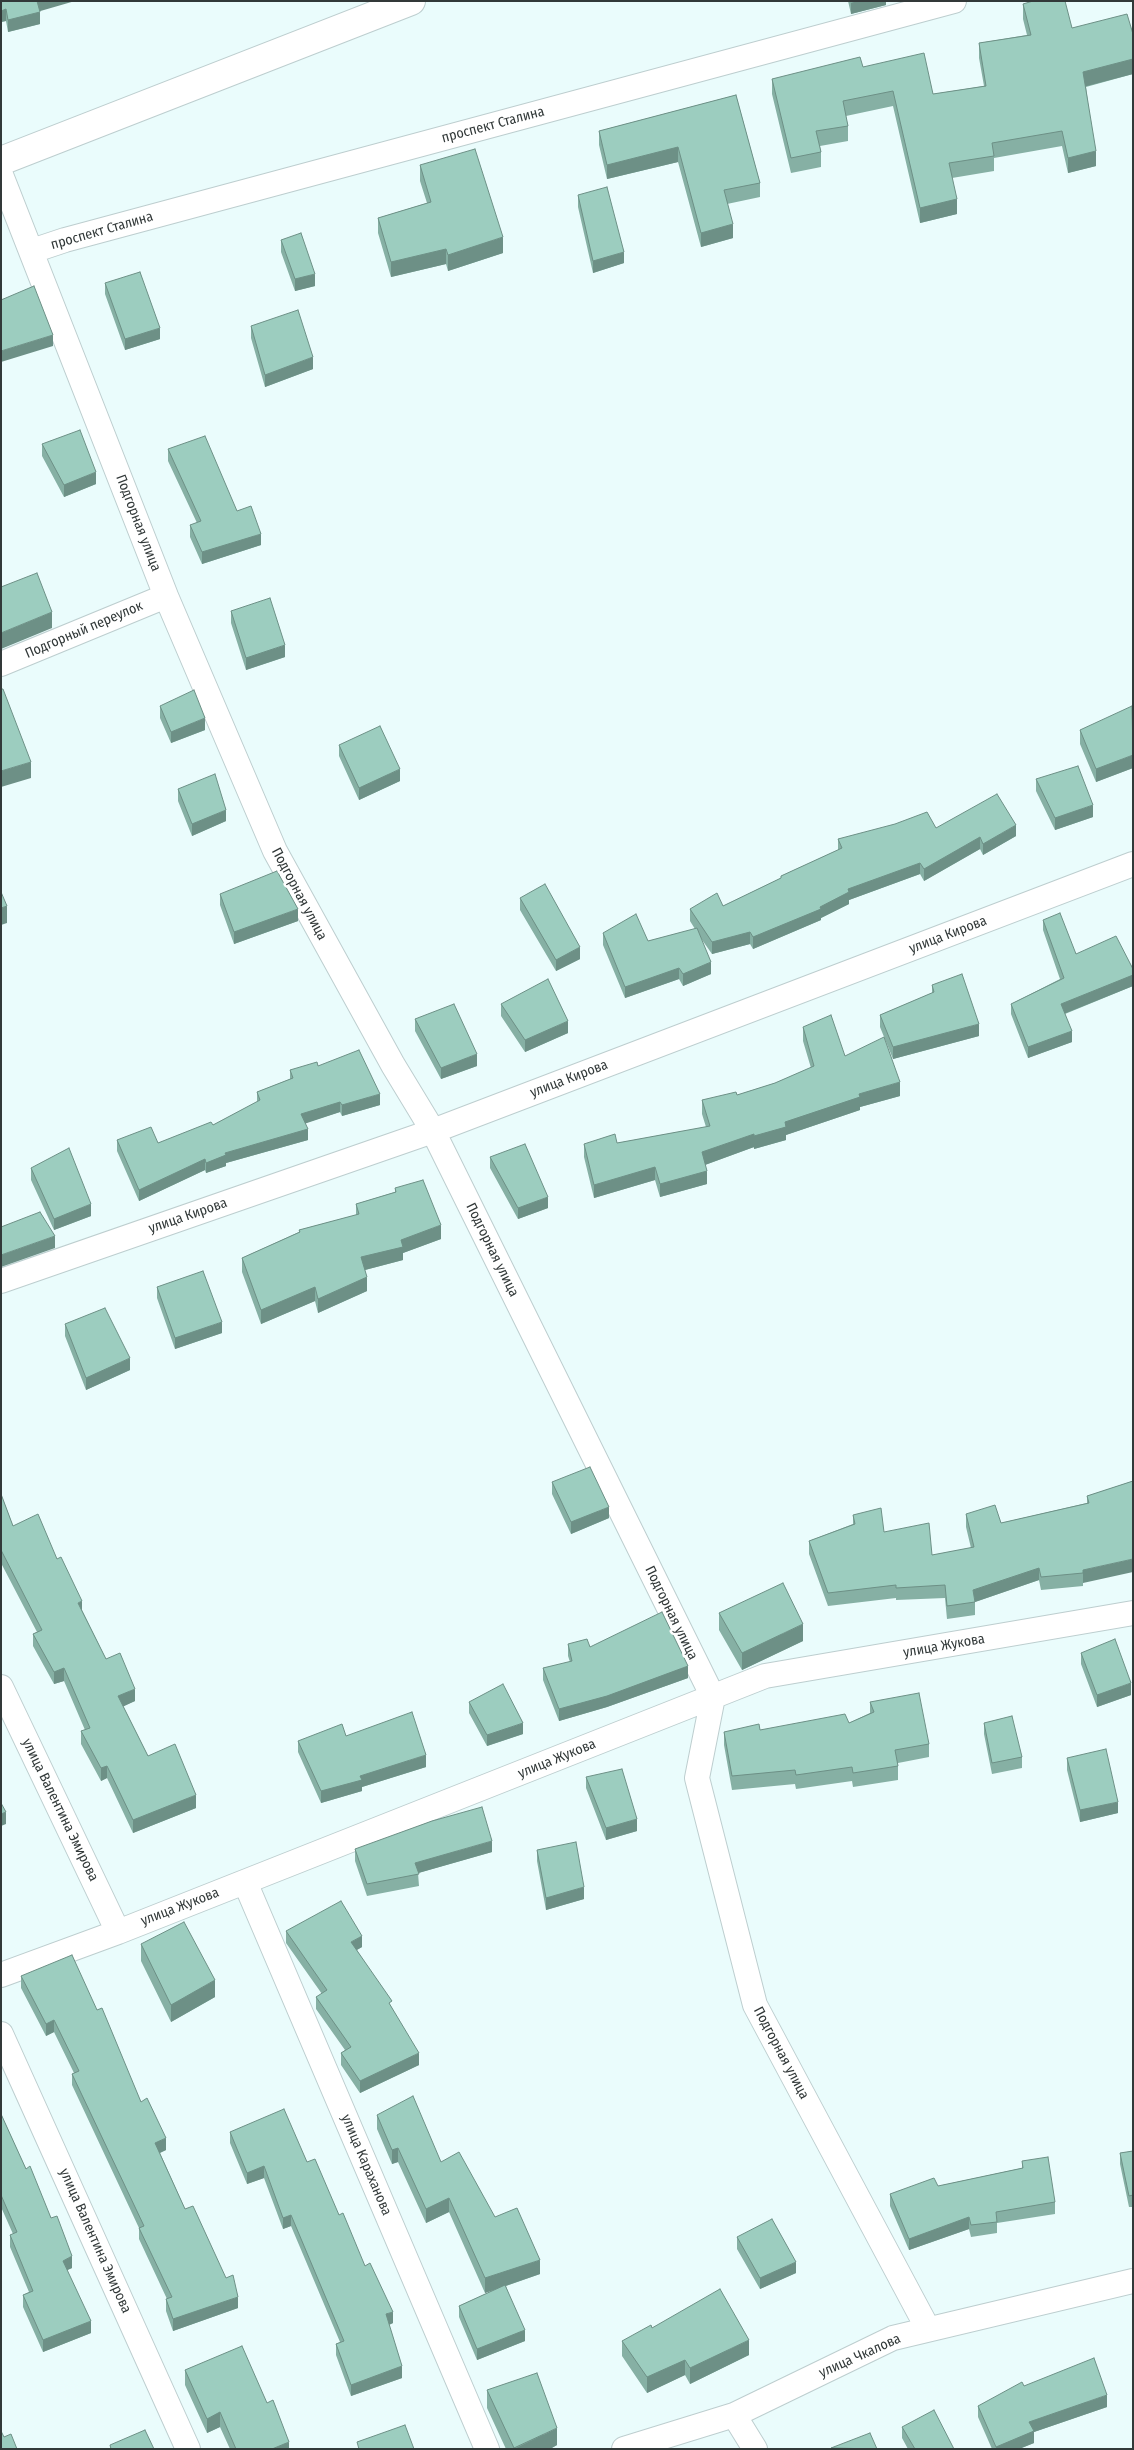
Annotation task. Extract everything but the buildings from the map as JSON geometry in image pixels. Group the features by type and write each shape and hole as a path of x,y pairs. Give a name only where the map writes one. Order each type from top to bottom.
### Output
{"street":[{"path":"4,164 411,1"},
{"name":"проспект Сталина","path":"32,251 65,240 954,1"},
{"name":"Подгорная улица","path":"4,164 32,251 166,596 275,851 392,1065 433,1131 713,1697 697,1778 754,2005 928,2329"},
{"name":"Подгорный переулок","path":"1,664 166,596"},
{"name":"улица Кирова","path":"1,1281 433,1131 1133,864"},
{"name":"улица Жукова","path":"1,1975 118,1932 765,1676 1133,1614"},
{"name":"улица Валентина Эмирова","path":"1,1687 118,1932"},
{"name":"улица Караханова","path":"245,1882 487,2449"},
{"name":"улица Валентина Эмирова","path":"1,2034 188,2449"},
{"name":"улица Чкалова","path":"624,2449 734,2415 893,2338 1133,2281"},
{"path":"734,2415 755,2449"}]}
